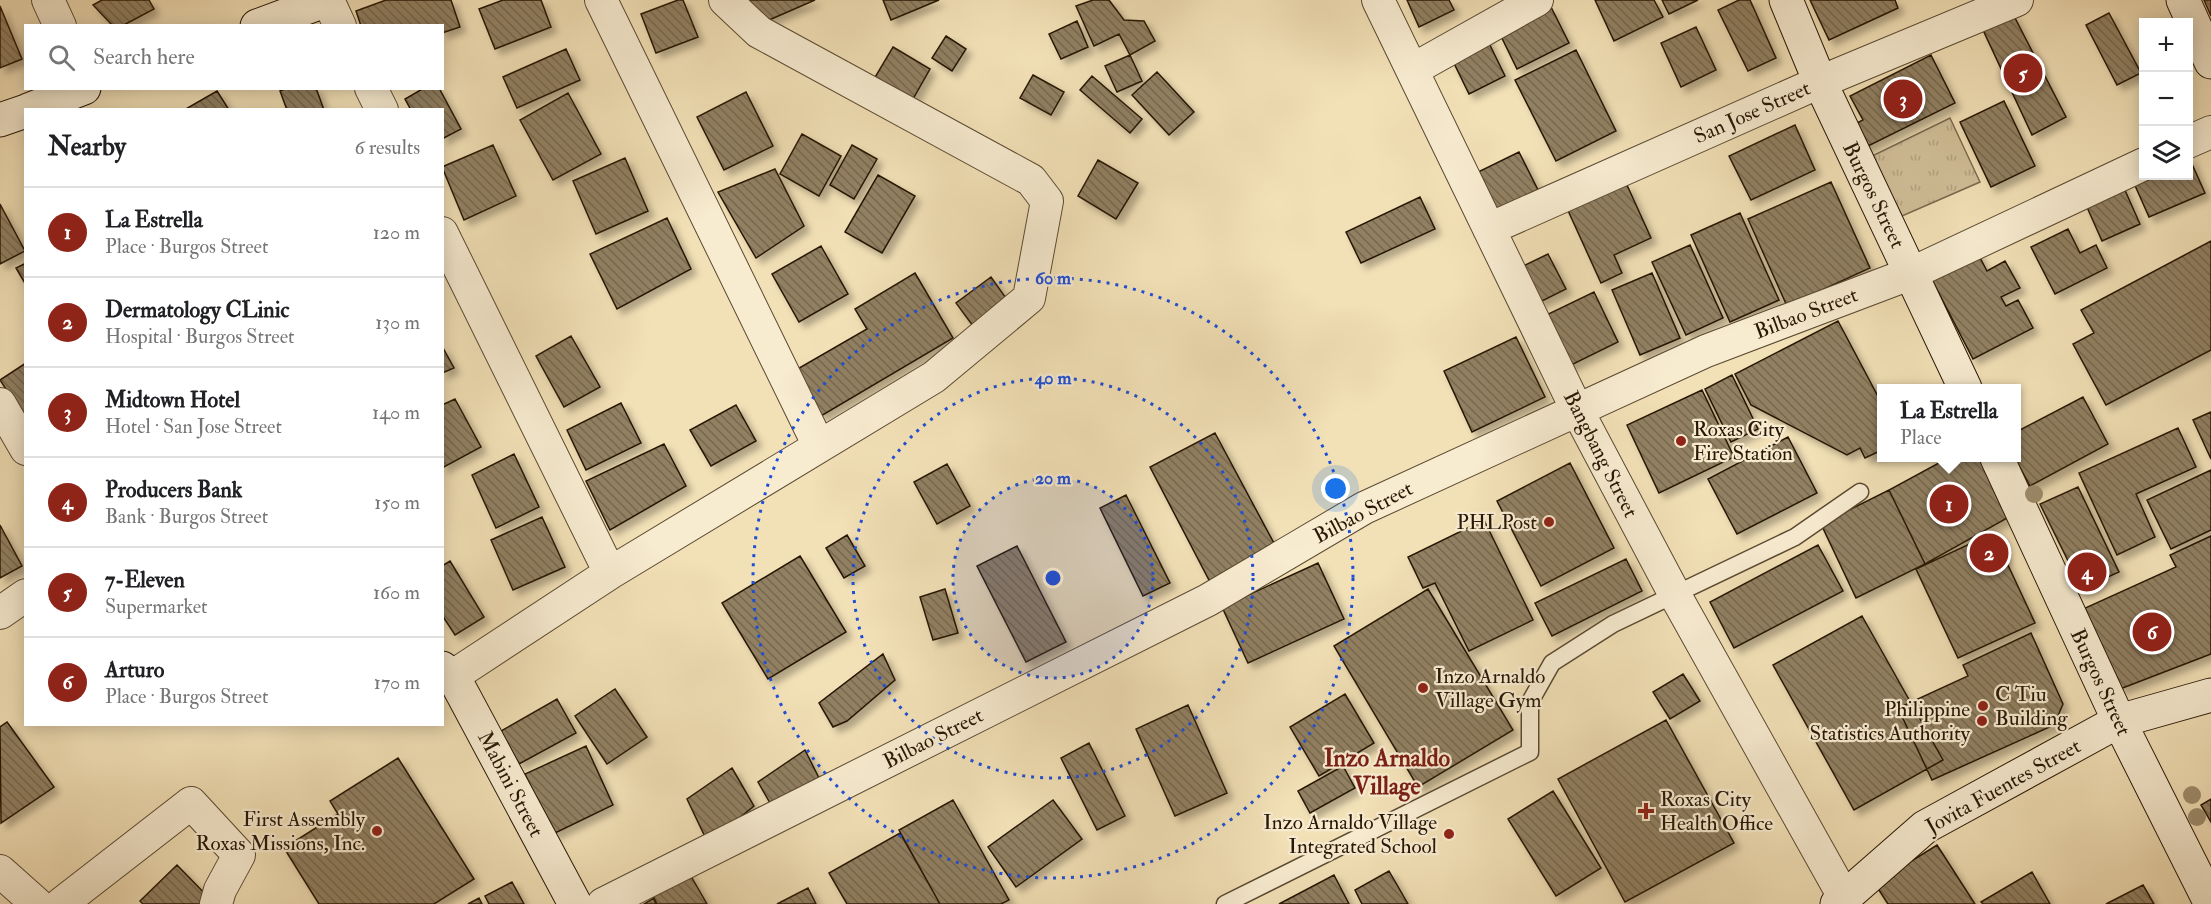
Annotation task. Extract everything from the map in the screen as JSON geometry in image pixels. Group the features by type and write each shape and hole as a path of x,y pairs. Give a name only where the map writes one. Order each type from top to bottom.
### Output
{"street":[{"path":"48,0 59,24"},
{"path":"262,24 328,0 339,24"},
{"path":"601,0 819,446"},
{"path":"448,672 934,376 1029,298 1047,201 1031,180 759,32 725,0"},
{"name":"Bangbang Street","path":"1378,0 1576,408 1840,900"},
{"path":"1412,70 1537,0"},
{"name":"Burgos Street","path":"1786,0 1820,82 1963,384"},
{"name":"San Jose Street","path":"1489,229 1820,82 2017,0"},
{"path":"2183,0 2211,62"},
{"path":"372,90 381,108"},
{"path":"35,108 73,98"},
{"path":"0,120 24,111"},
{"path":"2193,140 2211,132"},
{"name":"Bilbao Street","path":"603,904 1208,600 1364,508 1576,408 1706,351 1912,273 2139,166"},
{"path":"444,237 610,573"},
{"path":"0,404 24,446"},
{"name":"Burgos Street","path":"1999,462 2119,721 2211,904"},
{"path":"0,613 24,596"},
{"name":"Mabini Street","path":"448,672 574,904"},
{"name":"Jovita Fuentes Street","path":"1840,900 1925,827 2119,721 2211,695"},
{"path":"61,904 191,803 239,855 220,890 216,904"},
{"path":"0,871 37,904"}],"lane":[{"path":"1225,904 1530,752 1530,702 1552,663 1612,624 1795,537 1860,492"}],"green space":[{"path":"1950,118 1980,182 1902,216 1872,156"}],"building":[{"path":"102,0 149,0 154,9 126,24 111,24 93,5"},
{"path":"386,0 451,0 460,27 444,32 444,24 360,24 356,11"},
{"path":"503,0 541,0 551,27 495,49 479,9"},
{"path":"683,0 698,37 656,53 641,14"},
{"path":"748,0 815,0 769,20"},
{"path":"883,0 939,0 891,20"},
{"path":"1093,0 1109,0 1124,20 1144,21 1155,41 1130,55 1119,34 1094,46 1076,6"},
{"path":"1407,0 1449,0 1454,10 1419,27"},
{"path":"1595,0 1654,0 1663,17 1614,41"},
{"path":"1662,0 1698,0 1669,14"},
{"path":"1739,0 1750,0 1776,58 1748,71 1718,10"},
{"path":"1810,0 1895,0 1898,8 1829,40"},
{"path":"2204,0 2211,0 2211,16"},
{"path":"0,6 22,59 0,68"},
{"path":"1551,7 1569,43 1517,69 1499,32"},
{"path":"2109,13 2139,69 2139,74 2117,85 2086,25"},
{"path":"2013,14 2066,117 2032,135 1983,30"},
{"path":"1077,21 1088,47 1061,59 1049,34"},
{"path":"1696,27 1716,70 1681,87 1661,43"},
{"path":"1485,35 1505,76 1469,94 1449,53"},
{"path":"946,36 966,49 952,71 932,58"},
{"path":"893,47 930,69 909,106 871,84"},
{"path":"566,49 580,80 517,108 503,77"},
{"path":"1576,50 1616,131 1556,161 1515,80"},
{"path":"1130,55 1142,81 1117,92 1105,66"},
{"path":"1931,55 1955,103 1862,149 1851,126 1863,120 1850,96"},
{"path":"1157,72 1194,112 1169,135 1132,95"},
{"path":"1033,75 1064,92 1051,115 1020,98"},
{"path":"1092,76 1142,119 1130,133 1080,90"},
{"path":"317,90 323,108 286,108 280,91"},
{"path":"421,90 440,90 461,129 444,138 444,108 410,108 405,99"},
{"path":"217,91 228,108 187,108"},
{"path":"746,92 773,146 724,170 697,117"},
{"path":"568,93 601,154 553,180 520,120"},
{"path":"2004,101 2035,166 1991,187 1960,122"},
{"path":"1795,125 1815,170 1751,200 1729,156"},
{"path":"802,134 841,156 819,196 780,174"},
{"path":"493,145 516,196 464,220 444,172 444,166"},
{"path":"852,145 877,159 854,199 830,185"},
{"path":"1519,152 1538,190 1497,210 1478,172"},
{"path":"625,158 648,211 596,234 573,181"},
{"path":"1098,160 1138,183 1116,219 1078,196"},
{"path":"2193,166 2205,193 2149,217 2129,172 2139,175 2139,180 2193,180"},
{"path":"775,169 804,226 756,258 718,192"},
{"path":"878,175 915,196 882,253 845,232"},
{"path":"2120,179 2140,224 2102,241 2082,196"},
{"path":"1831,182 1870,268 1787,306 1748,219"},
{"path":"1627,185 1651,238 1614,255 1622,273 1601,283 1565,204"},
{"path":"1420,197 1435,229 1361,263 1346,232"},
{"path":"0,204 24,252 0,264"},
{"path":"1740,213 1779,300 1730,322 1691,235"},
{"path":"667,218 691,269 617,309 590,254"},
{"path":"2068,229 2080,253 2096,245 2107,268 2055,294 2031,247"},
{"path":"2211,241 2211,350 2106,405 2073,344 2094,333 2081,310"},
{"path":"1690,245 1723,318 1686,335 1652,262"},
{"path":"821,246 848,294 799,322 772,274"},
{"path":"1976,250 1987,271 2005,261 2020,288 2001,297 2006,306 2018,300 2033,328 1973,359 1929,274"},
{"path":"1548,254 1566,289 1538,303 1521,267"},
{"path":"24,264 24,282 16,268"},
{"path":"915,273 953,338 821,416 794,371 867,329 855,309"},
{"path":"1652,273 1680,338 1640,355 1612,290"},
{"path":"991,277 1008,301 973,326 956,303"},
{"path":"1594,292 1618,342 1565,368 1540,318"},
{"path":"1838,321 1877,395 1877,452 1865,458 1860,448 1847,455 1751,405 1735,374"},
{"path":"571,336 600,387 564,407 536,356"},
{"path":"1516,337 1545,397 1472,432 1444,371"},
{"path":"444,350 454,368 444,372"},
{"path":"24,364 24,417 0,380"},
{"path":"1732,375 1758,429 1731,442 1705,389"},
{"name":"Roxas City Fire Station","path":"1702,390 1734,457 1659,493 1627,425"},
{"path":"2083,397 2108,444 2030,486 2017,462 2021,462 2021,429"},
{"path":"455,399 481,447 444,467 444,404"},
{"path":"621,403 641,443 586,470 567,430"},
{"path":"736,405 756,441 711,466 690,430"},
{"path":"2211,412 2211,459 2193,420"},
{"path":"2178,428 2196,467 2136,494 2155,537 2117,555 2079,473"},
{"path":"1215,433 1276,547 1210,582 1150,467"},
{"path":"1788,437 1817,493 1737,534 1708,479"},
{"path":"664,444 686,486 610,530 586,481"},
{"path":"514,454 539,507 496,528 472,475"},
{"path":"1941,462 1981,462 2009,517 1925,564 1889,490"},
{"path":"1570,463 1614,548 1541,586 1497,501"},
{"path":"947,464 970,506 937,524 914,482"},
{"path":"2211,470 2211,530 2171,549 2147,500"},
{"path":"2078,487 2119,572 2082,589 2040,504"},
{"path":"1889,490 1925,564 1856,598 1821,524"},
{"path":"1126,495 1170,583 1143,596 1100,508"},
{"path":"542,517 565,567 513,590 491,540"},
{"path":"1484,520 1533,620 1469,651 1435,583 1423,588 1408,557"},
{"path":"0,525 22,566 0,578"},
{"path":"1993,533 2035,623 1958,658 1916,569"},
{"path":"847,535 865,566 844,578 826,548"},
{"path":"2211,536 2211,654 2120,689 2083,609 2176,567 2170,555"},
{"path":"1818,545 1843,591 1734,648 1710,602"},
{"path":"1017,546 1066,642 1026,662 977,566"},
{"path":"800,556 846,632 768,679 722,603"},
{"path":"1626,559 1642,591 1552,636 1535,603"},
{"path":"450,561 484,617 455,635 444,618 444,565"},
{"path":"1318,563 1344,619 1248,663 1222,607"},
{"path":"945,589 958,633 933,640 920,597"},
{"name":"Inzo Arnaldo Village Gym","path":"1428,589 1513,730 1418,787 1334,646"},
{"path":"1862,616 1943,760 1854,810 1773,665"},
{"name":"C Tiu Building","path":"2031,633 2063,704 2054,725 1932,780 1898,708 1968,676 1963,665"},
{"path":"883,654 895,680 847,721 833,727 819,703"},
{"path":"1683,674 1700,701 1670,719 1653,692"},
{"path":"615,689 647,737 607,764 575,716"},
{"path":"1345,694 1374,743 1319,776 1290,727"},
{"path":"557,699 576,733 519,764 501,731"},
{"path":"1188,705 1227,793 1175,816 1136,729"},
{"name":"Roxas City Health Office","path":"1666,720 1734,843 1625,902 1558,779"},
{"path":"7,722 54,787 1,823 0,727"},
{"path":"1089,743 1125,816 1097,830 1061,758"},
{"path":"586,746 613,805 553,834 525,774"},
{"path":"805,750 820,780 774,810 758,782"},
{"name":"First Assembly Roxas Missions, Inc.","path":"398,758 474,879 434,904 319,904 284,848 338,814 330,801"},
{"path":"1343,766 1355,788 1310,813 1298,791"},
{"path":"732,768 754,806 708,843 687,799"},
{"path":"1553,791 1601,868 1556,896 1508,819"},
{"path":"2211,799 2211,822 2201,805"},
{"path":"953,800 1009,900 1001,904 940,904 899,830"},
{"path":"1053,800 1082,839 1016,887 988,847"},
{"path":"900,833 940,904 847,904 829,873"},
{"path":"1937,845 1975,904 1888,904 1875,884"},
{"path":"177,865 211,900 207,904 143,904 140,901"},
{"path":"688,871 707,904 656,904 650,891"},
{"path":"1389,871 1408,904 1362,904 1355,890"},
{"path":"2032,872 2050,904 1983,904 1981,902"},
{"path":"1334,875 1349,904 1279,904"},
{"path":"512,882 524,904 489,904 485,896"},
{"path":"2143,885 2154,904 2106,904"},
{"path":"808,888 816,904 777,904"},
{"path":"479,898 482,904 468,904"},
{"path":"654,898 657,904 644,904"}],"place":[{"name":"7-Eleven","path":"2023,73"},
{"name":"Midtown Hotel","path":"1903,99"},
{"name":"Roxas City Fire Station","path":"1681,441"},
{"name":"La Estrella","path":"1949,504"},
{"name":"PHLPost","path":"1549,522"},
{"name":"Dermatology CLinic","path":"1989,553"},
{"name":"Producers Bank","path":"2087,572"},
{"name":"Arturo","path":"2152,632"},
{"name":"Inzo Arnaldo Village Gym","path":"1423,688"},
{"name":"C Tiu Building","path":"1983,706"},
{"name":"Philippine Statistics Authority","path":"1982,721"},
{"name":"Roxas City Health Office","path":"1646,811"},
{"name":"First Assembly Roxas Missions, Inc.","path":"377,831"},
{"name":"Inzo Arnaldo Village Integrated School","path":"1449,834"}],"district":[{"name":"Inzo Arnaldo Village","path":"1387,772"}]}
